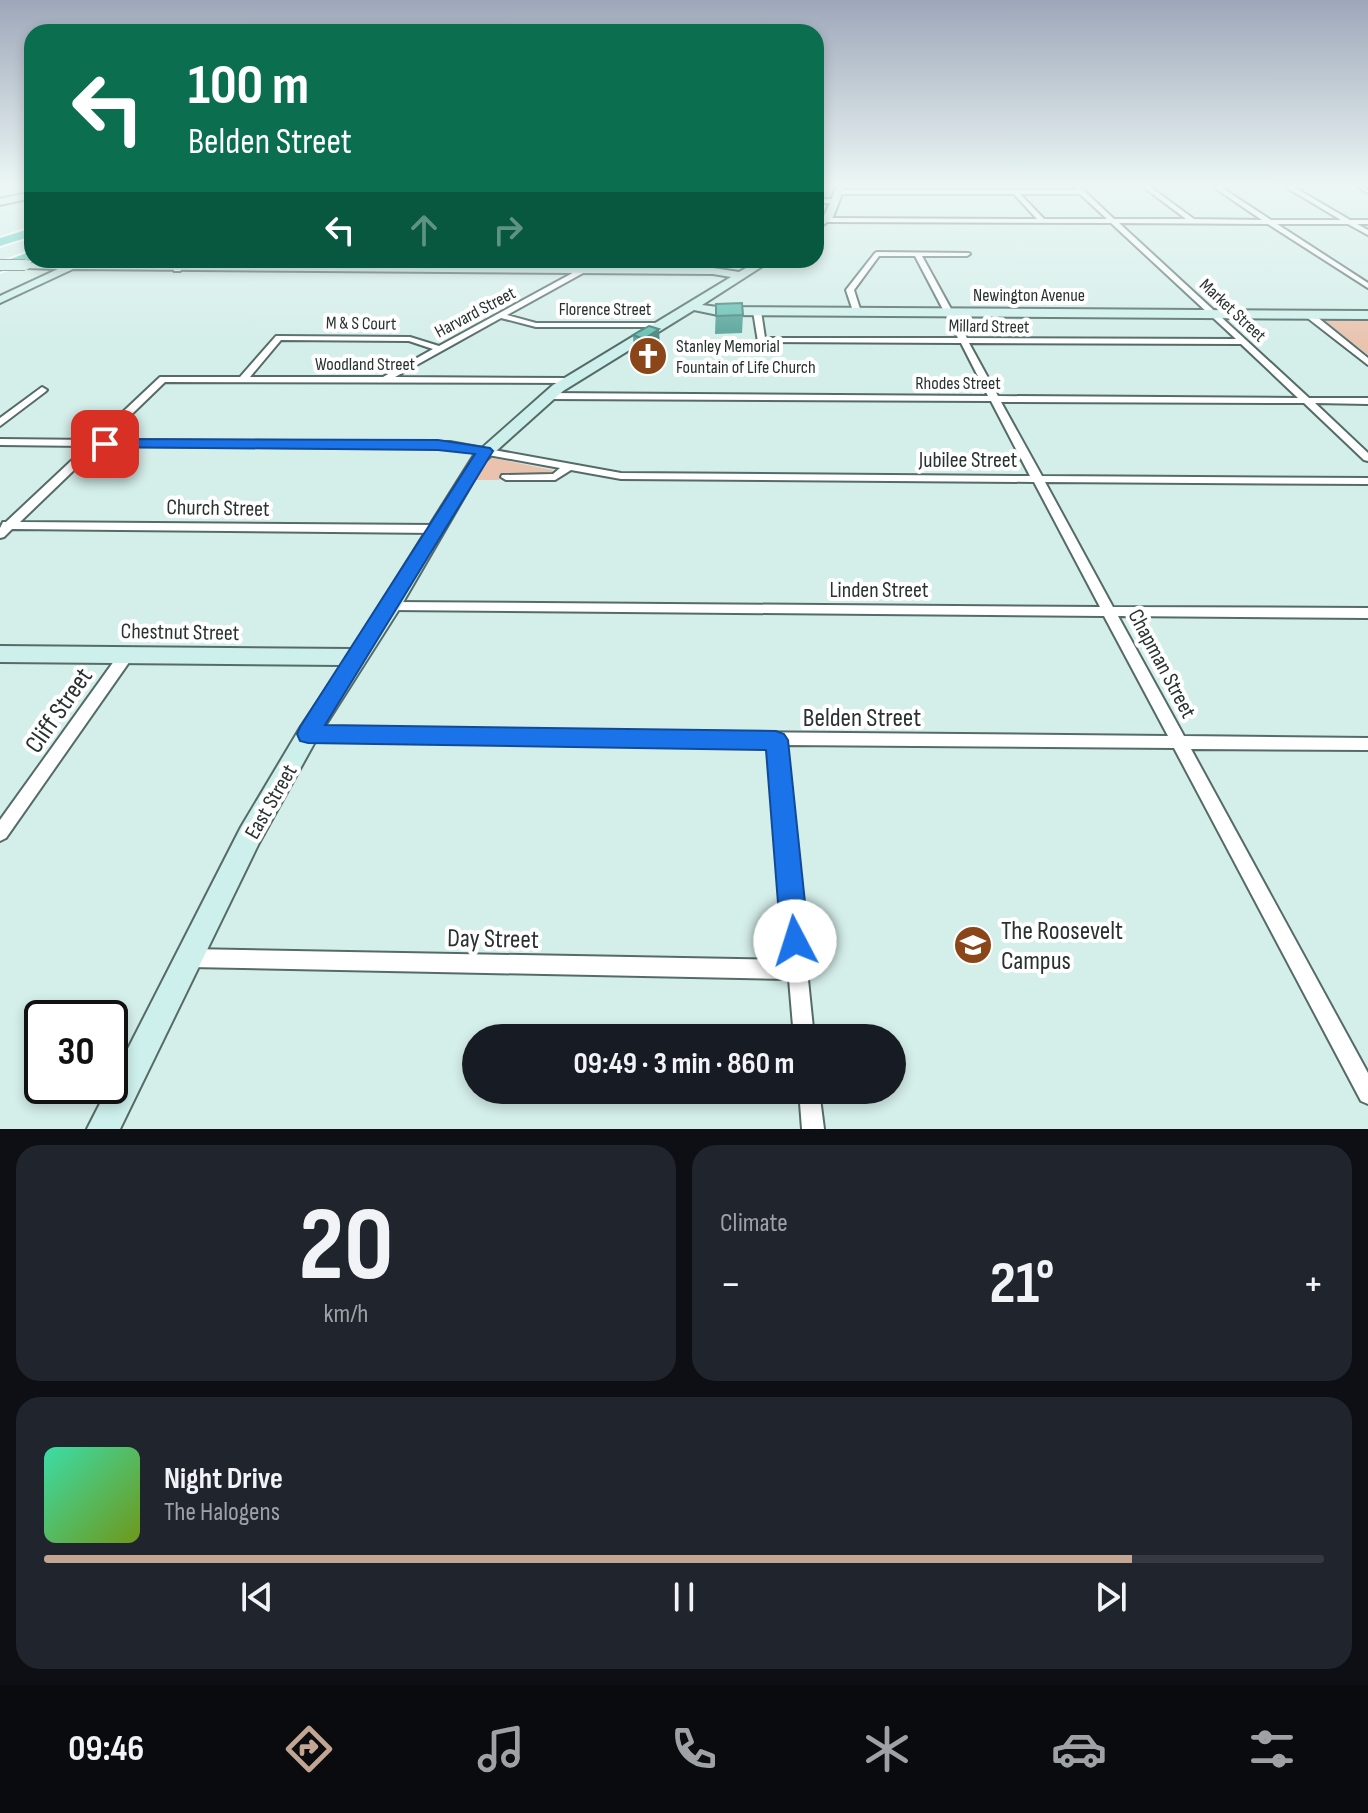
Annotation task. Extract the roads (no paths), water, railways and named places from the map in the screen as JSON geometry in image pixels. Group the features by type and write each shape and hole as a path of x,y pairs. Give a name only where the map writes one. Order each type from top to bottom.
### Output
{"highway":[{"path":"0,253 24,246"}],"main road":[{"path":"0,300 68,268"},
{"path":"124,268 223,268"},
{"path":"491,268 718,271 741,276"},
{"name":"East Street","path":"103,1129 250,835 308,734 391,606 485,451 568,381 754,268"},
{"path":"510,270 586,271"},
{"name":"Newington Avenue","path":"691,306 711,311 1368,315"},
{"name":"Chestnut Street","path":"0,654 359,657"}],"street":[{"name":"Market Street","path":"1132,239 1368,458"},
{"path":"1295,239 1368,286"},
{"path":"857,312 850,290 877,254 967,254"},
{"name":"Chapman Street","path":"917,254 1368,1094"},
{"path":"626,271 631,268"},
{"name":"Harvard Street","path":"385,379 586,271"},
{"name":"Millard Street","path":"757,311 761,340 1244,342"},
{"path":"1308,314 1368,362"},
{"name":"Florence Street","path":"503,316 536,325 661,325"},
{"name":"M & S Court","path":"243,379 279,338 410,339 440,349"},
{"name":"Woodland Street","path":"96,444 163,379 568,381"},
{"path":"0,423 42,390"},
{"name":"Rhodes Street","path":"547,396 1368,401"},
{"name":"Jubilee Street","path":"0,442 438,445 621,476 1368,481"},
{"path":"3,528 96,444"},
{"name":"Jubilee Street","path":"506,477 555,477 567,468"},
{"name":"Church Street","path":"3,528 436,529"},
{"name":"Linden Street","path":"391,606 1368,613"},
{"name":"Cliff Street","path":"0,833 127,654"},
{"name":"Belden Street","path":"308,734 1368,744"},
{"path":"776,740 803,1024"},
{"name":"Day Street","path":"186,958 798,970"},
{"path":"810,1104 813,1129"}],"place":[{"name":"Stanley Memorial Fountain of Life Church","path":"648,356"},
{"name":"The Roosevelt Campus","path":"973,945"}]}
